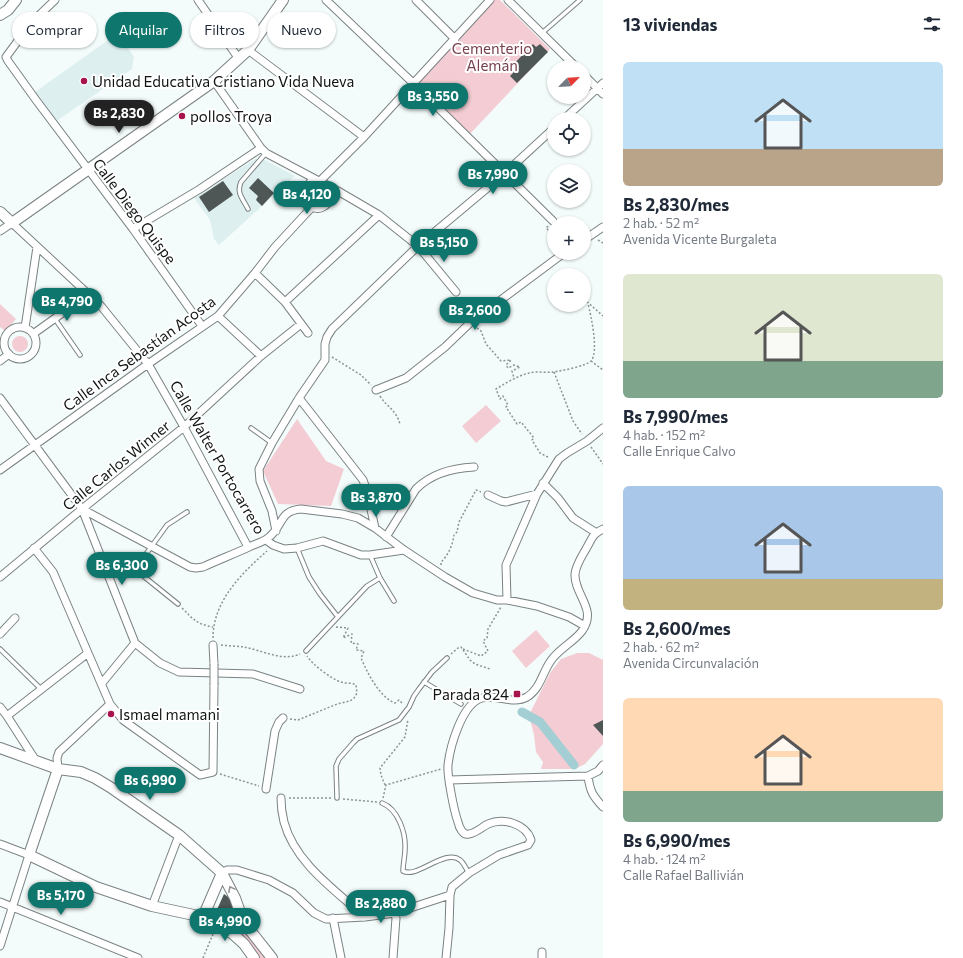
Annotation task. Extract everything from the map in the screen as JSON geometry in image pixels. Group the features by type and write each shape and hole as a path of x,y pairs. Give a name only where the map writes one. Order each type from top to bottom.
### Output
{"street":[{"path":"0,15 8,10 16,0"},
{"name":"Calle Diego Quispe","path":"55,0 32,23 6,57 202,326"},
{"path":"198,0 239,59"},
{"path":"0,231 214,81 248,50 283,0"},
{"path":"326,0 413,83 548,216"},
{"path":"416,0 455,39"},
{"path":"320,181 364,137 490,0"},
{"path":"508,0 569,60"},
{"path":"248,50 364,137"},
{"path":"214,81 264,150 378,215 418,246 456,292"},
{"path":"573,112 601,89 591,81"},
{"path":"276,531 272,511 259,476 261,463 299,398 325,360 325,344 332,329 418,246 504,174 547,134"},
{"path":"133,230 264,150"},
{"path":"312,207 307,201 306,192 313,178"},
{"name":"Calle Inca Sebastían Acosta","path":"0,470 218,316 256,273 275,247 312,207 324,207 338,191"},
{"name":"Calle Walter Portocarrero","path":"0,212 101,306 148,364 184,427 248,547 266,540 276,531 285,514 294,510 301,509 351,515 375,528 437,572 473,593 496,600 507,600 537,606 577,620 585,626"},
{"path":"286,302 378,215"},
{"path":"591,235 603,227"},
{"path":"25,328 37,248"},
{"path":"376,390 406,378 445,347 470,323 555,260"},
{"path":"256,273 286,302 308,334"},
{"path":"33,334 89,294"},
{"path":"218,316 262,356"},
{"name":"Calle Carlos Winner","path":"0,577 82,508 184,427 262,356 301,324"},
{"path":"15,328 25,328 33,334 36,343 34,352 26,358 17,359 9,354 5,345 7,335 15,328"},
{"path":"0,361 9,354"},
{"path":"0,398 82,508 135,643 160,663 179,672 253,674 300,689"},
{"path":"299,398 363,480 367,491 375,528"},
{"path":"507,600 506,565 543,483 559,459 567,452 587,441 603,428"},
{"path":"386,536 420,485 452,470 474,468"},
{"path":"543,483 558,498 574,518 595,532"},
{"path":"488,495 506,502 537,494"},
{"path":"82,508 190,567 203,567 248,547"},
{"path":"446,958 450,895 452,887 469,873 499,855 528,845 531,840 528,832 522,827 502,821 494,822 470,834 466,834 460,828 457,822 449,780 448,766 461,721 468,708 476,700 494,697 522,700 528,697 533,693 538,685 549,662 581,632 588,620 588,614 576,582 575,572 595,532 603,529"},
{"path":"266,540 273,545 284,549 297,548 323,541 361,555 404,550"},
{"path":"34,548 53,572 110,704 123,720 200,775 213,772 213,645"},
{"path":"0,634 15,618"},
{"path":"102,683 135,643"},
{"path":"7,716 88,652"},
{"path":"0,946 58,768 57,758 59,752 110,704"},
{"path":"0,707 36,761"},
{"path":"266,789 275,731 279,722 283,718"},
{"path":"0,748 58,768 81,772 95,778 179,835 222,873 249,929 272,958"},
{"path":"449,780 588,776 603,765"},
{"path":"588,776 589,789 603,807"},
{"path":"280,798 284,822 291,840 299,853 308,865 365,917"},
{"path":"152,906 179,835"},
{"path":"0,844 29,855 96,887 152,906 204,917 233,934 244,944 252,956"},
{"path":"204,917 222,873 227,870 237,870 269,880 292,893 314,914 326,919 365,917 395,913 450,895"},
{"path":"0,902 138,958"},
{"path":"393,958 396,918 395,913"},
{"path":"333,918 343,958"}],"lane":[{"path":"542,34 580,0"},
{"path":"248,209 238,188 264,150"},
{"path":"55,319 80,355"},
{"path":"251,428 272,443"},
{"path":"178,604 142,575 138,565 166,525 175,518 187,512"},
{"path":"297,548 316,588 338,617"},
{"path":"370,555 380,578 394,601"},
{"path":"306,651 367,586 380,578"},
{"path":"0,650 41,689"},
{"path":"337,798 335,773 339,759 357,739 399,720 409,707 414,696 424,682 446,658"},
{"path":"424,682 461,704"},
{"path":"382,803 392,808 400,825 406,846 403,871 408,873 414,872 435,862 454,858 461,861 469,873"}],"path":[{"path":"456,292 463,301 457,307 461,311 471,305 464,315 470,323 481,331 486,344 501,361 511,360 506,365 508,368 514,365 520,367 512,371 514,379"},
{"path":"591,306 603,316"},
{"path":"548,457 540,454 532,440 534,438 521,422 517,424 506,407 508,405 503,396 500,399 496,390 529,372 554,372 585,365 591,361 594,354 592,322 590,312"},
{"path":"326,353 355,371 376,390 384,403 397,415 400,424"},
{"path":"591,361 603,370"},
{"path":"554,372 573,421 603,464"},
{"path":"437,572 453,541 454,534 459,528 459,522 476,490 488,495"},
{"path":"273,545 244,572 223,601 213,627 213,645 242,647 290,657 306,651 312,664 322,671 340,682 353,683 356,685 357,694 350,701 337,704 298,720 283,718"},
{"path":"446,658 460,647 481,656 488,651 483,641 487,638 488,629 497,613 507,600"},
{"path":"178,604 197,622 202,625 213,627"},
{"path":"330,626 348,628 343,638 352,634 351,643 358,644 356,650 364,651 361,658 370,678 380,691 391,701 395,703 399,700 409,707 405,737 380,768 381,775 386,785 382,803"},
{"path":"463,648 470,660 475,664 490,669"},
{"path":"386,785 448,766"},
{"path":"213,772 266,789"},
{"path":"203,958 218,925"}],"shaded area":[{"name":"Unidad Educativa Cristiano Vida Nueva","path":"105,42 105,48 128,48 134,57 132,69 55,122 35,92"},
{"path":"255,159 263,159 295,176 219,245 214,239 210,220 194,198"}],"green space":[{"name":"Cementerio Alemán","path":"494,0 500,0 550,49 469,135 416,85"},
{"path":"318,186 324,189 327,195 324,201 318,204 312,201 309,195 312,189"},
{"path":"0,304 16,319 5,331 0,327"},
{"path":"17,336 23,336 28,341 26,350 23,352 17,352 12,347 12,341"},
{"path":"486,405 501,421 476,443 462,426"},
{"path":"297,419 326,461 344,469 331,506 278,504 263,471"},
{"path":"536,630 550,646 526,668 512,651"},
{"path":"577,653 589,653 603,660 603,744 585,764 575,769 541,769 543,762 536,752 529,715 550,673 561,659"},
{"path":"235,912 266,958 260,958 241,933 223,925"}],"building":[{"path":"533,44 536,47 540,44 548,52 517,83 510,76 513,73 509,69"},
{"path":"258,178 274,193 262,206 256,200 258,196 249,188"},
{"path":"223,181 233,195 209,212 199,197"},
{"path":"603,720 603,736 593,725"},
{"path":"224,894 231,899 235,912 223,925 215,914"}],"waterway":[{"path":"522,712 540,722 574,765"}],"place":[{"name":"Unidad Educativa Cristiano Vida Nueva","path":"84,81"},
{"name":"pollos Troya","path":"182,116"},
{"name":"Parada 824","path":"517,694"},
{"name":"Ismael mamani","path":"111,714"}]}
